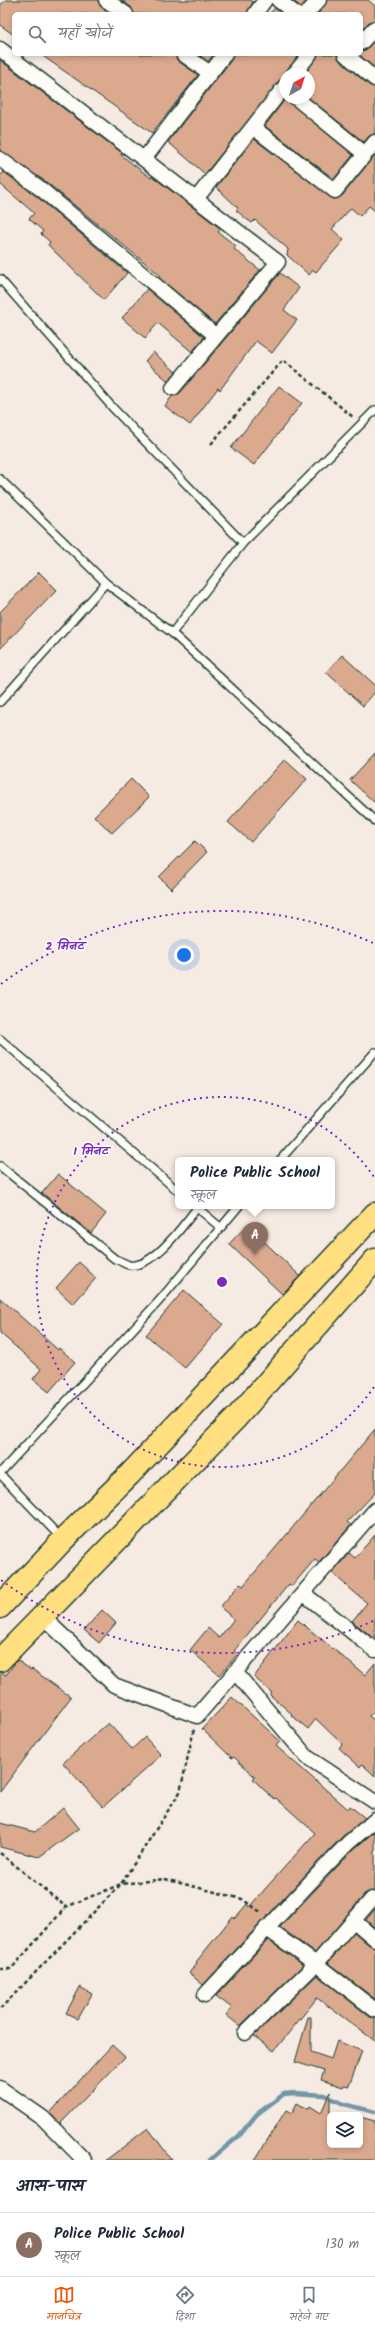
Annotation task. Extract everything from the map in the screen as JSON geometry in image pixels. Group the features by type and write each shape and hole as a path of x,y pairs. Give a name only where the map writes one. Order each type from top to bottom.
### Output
{"main road":[{"path":"0,1607 63,1540 130,1474 375,1214"},
{"path":"0,1660 236,1418 371,1272"}],"street":[{"path":"106,0 123,12"},
{"path":"256,12 265,0"},
{"path":"278,0 293,12"},
{"path":"308,12 319,0"},
{"path":"363,41 375,28"},
{"path":"0,48 278,262 173,388"},
{"path":"186,56 210,73"},
{"path":"144,159 223,56"},
{"path":"299,68 308,56"},
{"path":"349,56 375,78"},
{"path":"196,199 279,95"},
{"path":"303,104 365,154"},
{"path":"254,128 335,191 375,142"},
{"path":"0,159 41,189 216,336"},
{"path":"42,1616 114,1684 197,1716 224,1682 236,1673 375,1510"},
{"path":"304,1594 375,1650"},
{"path":"236,1673 307,1756 375,1802"},
{"path":"205,1995 348,1843 375,1820"},
{"path":"245,2033 316,1964 352,1920 372,1899"},
{"path":"352,1920 375,1939"},
{"path":"270,1925 316,1964 375,2010"},
{"path":"0,2088 43,2118 84,2160"}],"lane":[{"path":"0,279 112,407 243,543"},
{"path":"172,633 243,543 375,410"},
{"path":"0,479 106,583 172,633 375,821"},
{"path":"0,702 106,583"},
{"path":"0,1039 175,1188"},
{"path":"283,1157 375,1052"},
{"path":"0,1166 115,1259 130,1265 142,1264 163,1248 194,1209"},
{"path":"198,1209 220,1227"},
{"path":"63,1540 0,1474 159,1300 236,1209"}],"path":[{"path":"211,444 282,360 361,424"},
{"path":"0,2009 121,1884 180,1792 197,1716"},
{"path":"0,1853 66,1907"},
{"path":"0,1969 11,1969 66,1907 121,1884 165,1879 242,1899 270,1925"}],"building":[{"path":"5,0 98,0 101,7 108,12 12,12 12,34 0,25 0,6"},
{"path":"121,0 251,0 253,2 248,12 133,12 131,7"},
{"path":"292,0 307,0 301,7"},
{"path":"327,0 368,0 375,6 375,20 369,22 363,28 363,12 319,12"},
{"path":"275,8 280,12 271,12"},
{"path":"375,40 375,68 360,56 363,56 363,50 367,49"},
{"path":"43,56 176,56 178,61 198,75 152,133"},
{"path":"200,56 212,56 208,62"},
{"path":"233,56 298,56 290,68 279,68 279,83 205,174 168,142 232,59"},
{"path":"317,56 337,56 340,61 370,86 375,87 375,134 369,136 364,142 315,103 315,68 309,68"},
{"path":"0,60 122,153 121,155 151,178 152,176 221,229 218,232 236,246 234,249 260,270 215,324 158,277 160,275 46,182 0,151"},
{"path":"281,104 291,104 353,155 334,179 265,126"},
{"path":"254,139 334,199 342,196 375,155 375,211 369,206 360,216 351,208 332,229 344,240 316,272 313,270 309,275 287,255 288,249 255,220 252,223 245,218 236,210 238,208 216,187"},
{"path":"4,172 36,196 127,273 104,300 48,245 50,242 41,234 43,231 29,219 34,213 0,184 0,176"},
{"path":"280,273 299,288 284,310 297,320 272,353 256,341 220,390 218,388 190,425 165,406 172,396 180,393"},
{"path":"147,289 204,337 192,352 158,323 145,338 122,318"},
{"path":"153,352 176,372 168,381 145,361"},
{"path":"279,386 302,403 254,465 231,448"},
{"path":"39,572 57,590 0,649 0,612"},
{"path":"342,655 375,685 375,692 363,706 326,672"},
{"path":"375,753 375,803 350,780"},
{"path":"285,759 307,779 251,842 228,822"},
{"path":"131,779 149,797 112,833 94,816"},
{"path":"195,841 207,852 171,889 159,877"},
{"path":"58,1174 106,1214 91,1233 42,1193"},
{"path":"247,1225 300,1276 282,1294 229,1244"},
{"path":"79,1262 96,1278 73,1304 56,1288"},
{"path":"184,1290 223,1324 185,1368 146,1335"},
{"path":"0,1298 58,1350 59,1348 75,1362 49,1392 33,1379 41,1369 0,1333"},
{"path":"375,1429 375,1493 347,1522 351,1525 319,1562 315,1559 292,1586 289,1584 234,1651 238,1654 219,1675 190,1650 208,1628 219,1638 234,1619 220,1607 240,1584 243,1586"},
{"path":"375,1535 375,1639 352,1621 367,1603 332,1573 349,1553 355,1558"},
{"path":"102,1610 116,1623 99,1643 84,1630"},
{"path":"298,1620 365,1675 375,1663 375,1710 369,1716 375,1721 375,1776 362,1764 360,1767 339,1748 342,1744 316,1719 308,1729 270,1695 272,1693 254,1677"},
{"path":"17,1660 71,1697 0,1792 0,1672 6,1675"},
{"path":"232,1697 280,1741 276,1746 348,1809 350,1806 365,1818 342,1837 203,1985 189,1973 197,1963 196,1962 233,1916 235,1918 247,1904 249,1907 315,1833 276,1798 275,1799 264,1790 253,1779 255,1777 234,1757 232,1758 202,1729"},
{"path":"108,1723 132,1749 145,1737 161,1755 103,1807 63,1763"},
{"path":"63,1808 79,1828 39,1857 0,1847 0,1823 35,1832"},
{"path":"375,1831 375,1891 366,1893 315,1953 280,1927 354,1849"},
{"path":"375,1909 375,1928 366,1920"},
{"path":"354,1932 369,1945 375,1947 375,1999 328,1963"},
{"path":"268,1940 303,1965 240,2026 226,2015 232,2008 216,1996"},
{"path":"317,1975 370,2017 375,2018 375,2041 317,1998 274,2051 254,2036"},
{"path":"80,1987 92,1994 78,2019 66,2013"},
{"path":"308,2017 311,2017 311,2052 331,2059 337,2041 362,2051 349,2086 344,2085 343,2087 321,2080 324,2071 295,2062"},
{"path":"112,2045 125,2057 60,2124 50,2113"},
{"path":"330,2092 330,2112 327,2112 327,2148 363,2148 363,2118 375,2121 375,2160 255,2160 286,2110 292,2113 297,2103 308,2109 310,2106 321,2113"},
{"path":"148,2128 172,2160 106,2160"}],"waterway":[{"path":"210,2160 239,2136 257,2114 284,2094 295,2093 324,2095 344,2104 375,2112"}],"place":[{"name":"Police Public School","path":"255,1255"}]}
